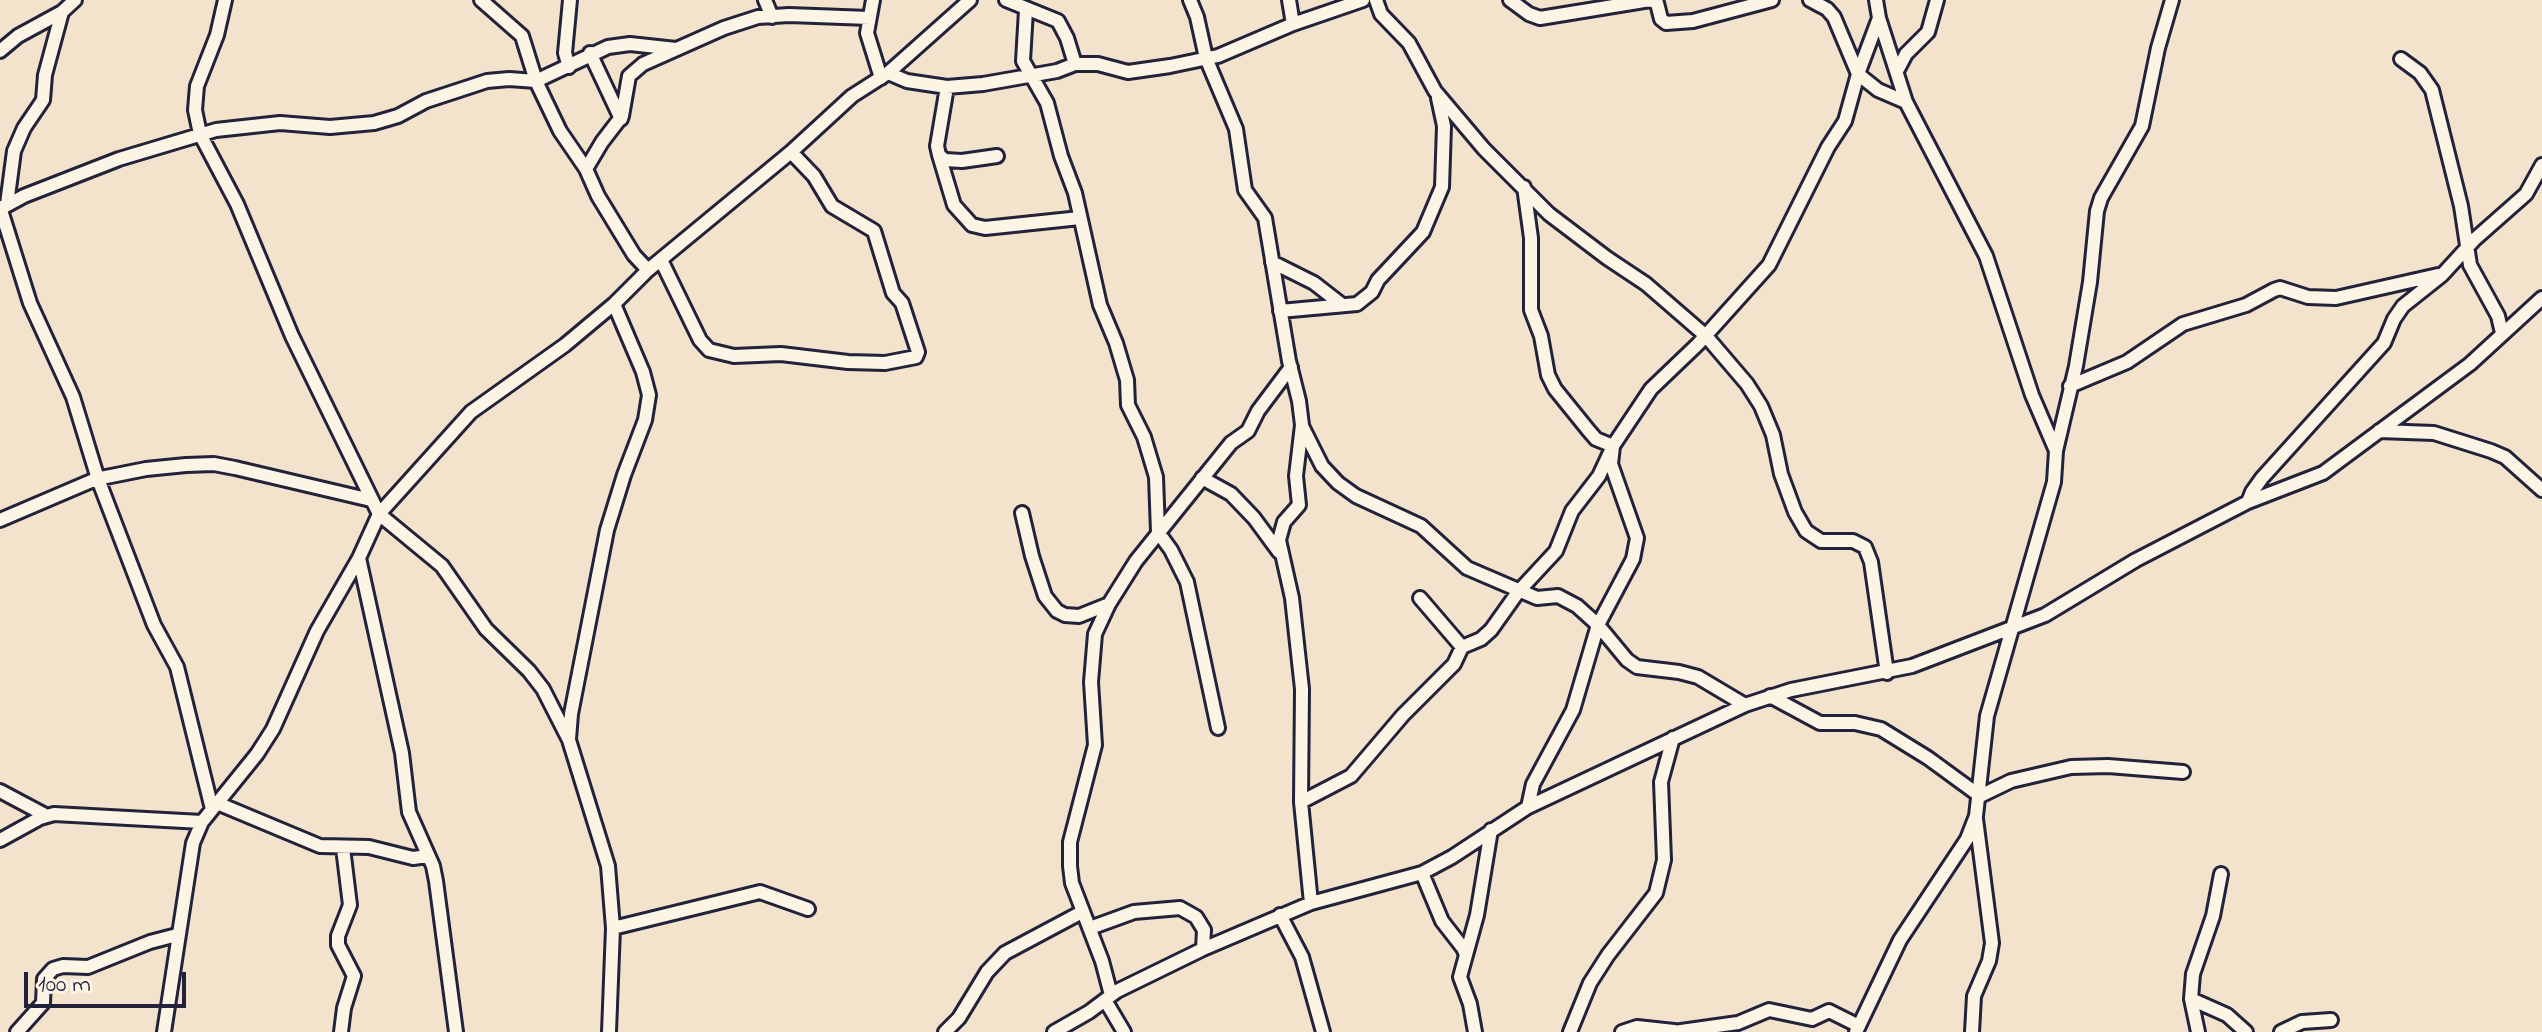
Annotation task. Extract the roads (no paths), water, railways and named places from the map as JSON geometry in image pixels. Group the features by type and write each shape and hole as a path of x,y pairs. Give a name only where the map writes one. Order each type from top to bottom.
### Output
{"street":[{"path":"0,51 18,36 62,12 75,0"},
{"path":"225,0 217,35 197,86 195,110 200,134 237,204 292,336 379,514 442,566 486,629 543,689 569,740 607,860 613,928 609,1032"},
{"path":"481,0 520,34 536,81 560,131 586,169 598,196 634,255 648,270"},
{"path":"569,67 565,53 570,0"},
{"path":"765,0 772,17"},
{"path":"873,0 867,33 871,53 884,75 947,87 1057,71 1075,64 1098,64 1128,72 1218,56 1293,24 1363,0"},
{"path":"164,1032 193,843 202,822 257,754 273,729 317,631 359,558 379,514 461,421 565,345 852,96 884,75 970,0"},
{"path":"1006,0 1058,21 1075,64"},
{"path":"1190,0 1206,58 1227,101 1236,129 1245,190 1265,218 1302,425 1322,466 1356,496 1421,526 1467,568 1518,592 1537,598 1558,596 1577,606 1637,667 1698,677 1745,705"},
{"path":"1289,0 1293,24"},
{"path":"1376,0 1381,14 1409,43 1438,95 1484,149 1549,214 1646,284 1706,336 1747,384 1761,406 1773,435 1785,487 1806,531 1821,541 1853,541 1865,547 1871,562 1887,673"},
{"path":"1510,0 1540,18 1650,0 1657,3 1661,19 1666,23 1693,21 1772,0"},
{"path":"1810,0 1827,9 1834,17 1858,74 1878,90 1906,102"},
{"path":"1876,0 1906,102 1986,256 2032,395 2056,451"},
{"path":"1897,71 1906,54 1928,32 1937,0"},
{"path":"1622,1032 1637,1027 1674,1032 1738,1023 1769,1010 1812,1019 1829,1011 1857,1029 1900,940 1957,855 1976,816 1987,716 2054,482 2056,451 2081,338 2097,211 2101,198 2142,126 2158,48 2172,0"},
{"path":"1026,10 1023,61 1044,96 1052,117 1100,305 1127,380 1130,412 1154,468 1158,532 1187,582 1218,728"},
{"path":"62,12 45,75 43,100 24,128 14,151 2,207 30,303 83,421 98,479 154,625 177,667 214,806"},
{"path":"586,169 621,119 629,76 657,57 738,23 772,17 869,18"},
{"path":"1301,802 1337,786 1351,776 1403,715 1454,664 1462,647 1481,639 1491,630 1518,592 1556,551 1572,511 1599,476 1613,446 1651,389 1706,336 1769,265 1828,147 1845,121 1879,18"},
{"path":"2,207 119,159 200,134 240,125 330,127 374,123 426,101 487,81 536,81 608,47 630,44 676,49"},
{"path":"590,53 621,119"},
{"path":"2401,59 2420,73 2432,90 2461,206 2473,273 2498,316 2502,333"},
{"path":"947,87 937,146 954,205 972,225 985,228 1080,218"},
{"path":"1280,311 1357,304 1426,226 1442,187 1444,126 1438,95"},
{"path":"661,260 700,340 709,350 734,356 781,354 848,362 885,363 916,357 918,352 902,303 893,293 874,231 832,206 814,176 791,152"},
{"path":"939,155 953,161 997,156"},
{"path":"2248,502 2262,478 2384,343 2403,306 2442,275 2467,247 2526,194 2542,165"},
{"path":"1524,187 1531,238 1531,310 1541,336 1548,375 1555,389 1596,439 1613,446"},
{"path":"1272,262 1314,283 1341,304"},
{"path":"2070,386 2127,362 2183,324 2246,305 2280,288 2308,297 2336,298 2442,275"},
{"path":"1054,1032 1108,998 1203,949 1280,915 1311,903 1422,873 1528,807 1745,705 1770,696 1887,673 2045,615 2136,560 2248,502 2323,473 2470,364 2542,298"},
{"path":"569,740 571,714 607,530 645,420 649,395 643,372 614,304"},
{"path":"1124,1032 1108,998 1090,928 1072,883 1070,842 1094,756 1096,728 1091,682 1095,634 1130,569 1231,443 1248,431 1258,411 1291,367"},
{"path":"1302,425 1296,476 1299,505 1282,527 1279,540 1292,598 1302,689 1301,802 1311,903"},
{"path":"2379,431 2434,433 2452,437 2505,457 2536,478 2542,490"},
{"path":"1528,807 1533,784 1573,710 1598,625 1633,559 1637,538 1611,464 1613,446"},
{"path":"0,520 98,479 146,469 214,464 371,500"},
{"path":"1202,478 1231,494 1254,518 1280,554"},
{"path":"1022,513 1045,596 1057,611 1079,616 1109,604"},
{"path":"359,558 402,753 409,812 436,881 456,1032"},
{"path":"1420,598 1462,647"},
{"path":"1770,696 1820,723 1855,723 1881,729 1980,796"},
{"path":"1570,1032 1590,983 1656,893 1664,860 1661,782 1673,738"},
{"path":"1980,796 2011,781 2071,767 2108,766 2183,772"},
{"path":"0,791 47,816"},
{"path":"214,806 320,846 369,847 413,858 428,856"},
{"path":"0,840 47,816 69,813 202,822"},
{"path":"1972,1032 1974,996 1989,961 1992,943 1976,816"},
{"path":"1475,1032 1470,1004 1460,977 1475,926 1491,830"},
{"path":"341,1032 344,1008 354,976 338,945 338,936 350,905 343,848"},
{"path":"1422,873 1442,921 1466,955"},
{"path":"2198,1032 2191,999 2193,974 2213,916 2221,874"},
{"path":"613,928 760,892 808,909"},
{"path":"1090,928 1134,912 1180,908 1196,917 1204,930 1203,949"},
{"path":"945,1032 959,1018 987,972 1005,953 1082,912"},
{"path":"1280,915 1302,957 1323,1032"},
{"path":"17,1032 40,1009 44,998 44,979 53,969 63,966 88,967 177,935"},
{"path":"2191,999 2227,1015 2246,1032"},
{"path":"1079,1032 1089,1012"},
{"path":"2281,1032 2302,1022 2331,1020"}]}
